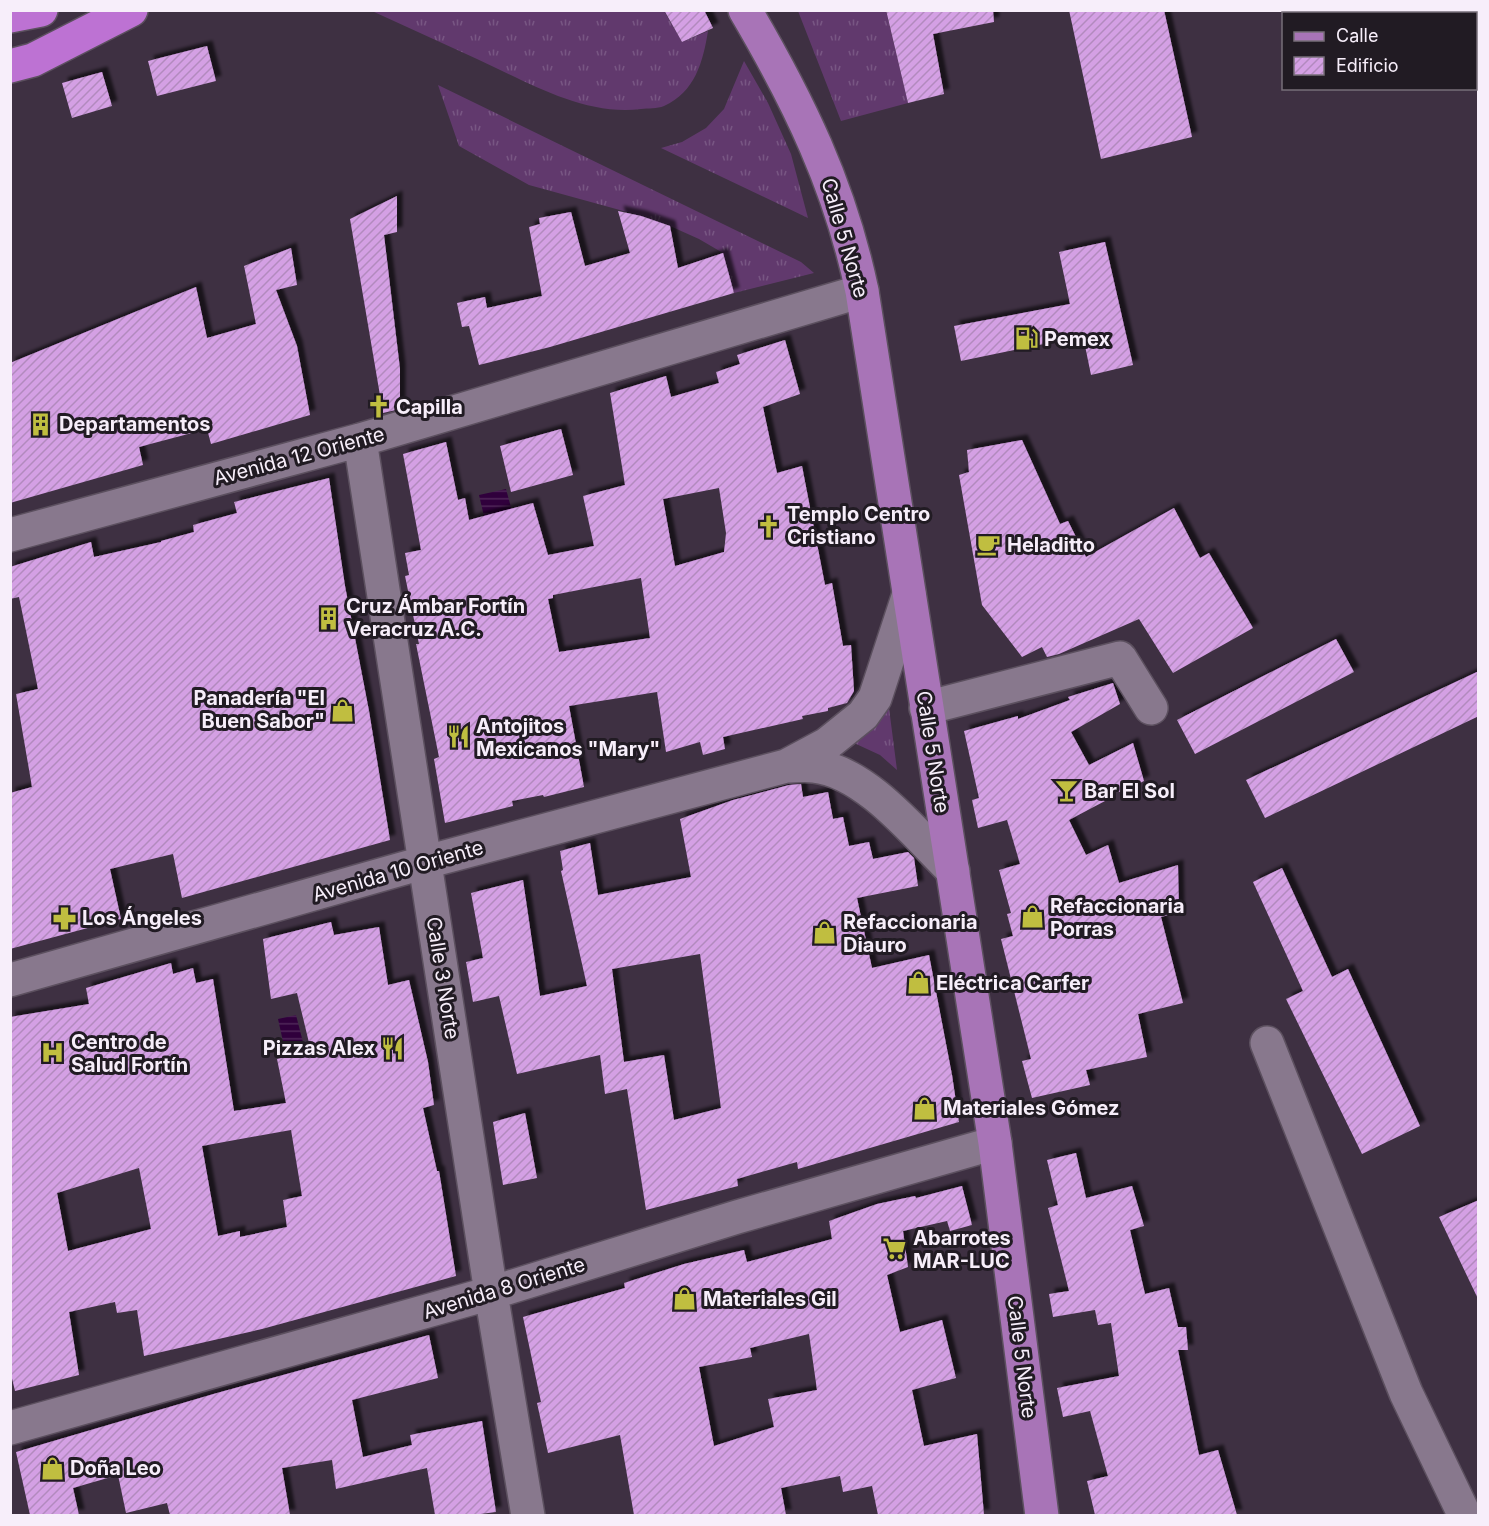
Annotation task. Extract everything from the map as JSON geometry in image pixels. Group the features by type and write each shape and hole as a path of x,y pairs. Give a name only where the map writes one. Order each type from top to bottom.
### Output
{"highway":[{"path":"10,16 41,10"},
{"path":"10,66 33,60 131,10"}],"main road":[{"name":"Calle 5 Norte","path":"746,10 800,108 823,160 854,250 995,1143 1042,1515"}],"street":[{"name":"Avenida 12 Oriente","path":"10,535 360,440 862,291"},
{"name":"Calle 3 Norte","path":"360,440 491,1293 528,1515"},
{"path":"786,766 827,744 863,715 874,698 909,594"},
{"path":"926,708 1120,658 1151,708"},
{"path":"786,766 815,766 837,772 865,788 891,808 952,871"},
{"name":"Avenida 10 Oriente","path":"10,980 426,862 786,766"},
{"path":"1267,1043 1406,1393 1465,1515"},
{"name":"Avenida 8 Oriente","path":"10,1428 491,1293 737,1217 995,1143"}],"green space":[{"path":"372,11 664,11 682,42 708,31 696,75 683,93 661,107 619,110 577,102 536,87"},
{"path":"798,11 886,11 908,103 841,121"},
{"path":"744,61 768,103 791,154 808,218 661,148 682,142 706,128 724,109"},
{"path":"438,85 801,262 814,273 734,293 723,253 699,239 638,215 529,185 459,146"},
{"path":"889,708 897,770 880,755 854,743 873,727"}],"shaded area":[{"path":"506,489 515,522 487,529 479,495"},
{"path":"296,1015 305,1050 286,1055 278,1019"}],"building":[{"path":"664,10 704,10 713,28 682,42"},
{"path":"886,10 993,10 994,22 933,34 944,94 908,103"},
{"path":"1069,10 1164,10 1192,137 1101,159"},
{"path":"207,46 216,81 157,96 148,61"},
{"path":"102,72 112,106 72,118 62,83"},
{"path":"397,196 397,232 384,235 400,369 400,409 383,413 350,219"},
{"path":"618,211 670,226 678,268 723,253 734,293 550,347 479,365 469,326 462,327 457,303 485,297 487,308 542,296 529,227 540,224 539,218 571,212 585,266 630,253"},
{"path":"1105,242 1133,365 1091,375 1083,336 961,361 954,326 1070,304 1059,252"},
{"path":"291,248 297,285 276,290 297,346 310,415 211,444 207,429 139,447 143,465 10,503 10,363 196,287 207,338 256,324 244,266"},
{"path":"785,340 800,394 763,407 777,473 802,466 825,585 832,583 843,646 851,645 854,691 847,703 828,708 828,711 802,716 803,719 723,737 725,749 703,755 700,742 666,752 657,692 569,706 584,787 544,797 543,795 512,801 513,806 445,823 434,759 439,757 405,576 409,575 405,553 421,550 403,454 446,442 458,500 465,498 469,520 533,503 548,555 594,546 583,496 625,485 610,393 666,376 671,397 719,383 716,372 740,364 737,355","holes":["719,488 726,533 724,552 675,566 663,499","641,578 650,638 559,652 548,599 553,598 553,595"]},
{"path":"561,429 573,475 511,492 500,446"},
{"path":"1022,440 1060,524 1068,521 1086,557 1174,508 1200,558 1209,553 1253,628 1173,673 1139,619 1059,654 1047,657 1042,647 1022,657 982,605 959,475 969,472 967,450"},
{"path":"329,478 345,586 369,711 390,840 182,898 173,854 110,869 121,919 10,949 10,793 32,787 16,694 38,689 19,597 10,599 10,567 91,542 94,557 161,542 194,532 193,525 237,513 234,502"},
{"path":"1336,639 1354,672 1195,754 1177,720"},
{"path":"1479,671 1479,716 1265,818 1246,780"},
{"path":"1113,683 1120,704 1071,732 1089,765 1133,743 1144,781 1126,790 1104,796 1105,801 1069,820 1086,855 1108,845 1119,883 1178,865 1179,912 1161,917 1183,1003 1138,1014 1147,1057 1086,1070 1090,1085 1032,1098 1022,1061 1031,1059 1001,939 1013,936 1007,914 1011,913 999,870 1020,864 1007,820 978,828 972,800 979,798 964,731 1018,716 1018,719 1070,700 1068,697"},
{"path":"801,784 803,797 828,792 833,819 843,817 849,846 869,842 873,859 908,852 914,858 918,886 857,898 872,968 929,955 959,1122 798,1169 797,1162 737,1179 738,1186 646,1210 627,1089 605,1094 600,1055 517,1074 499,996 473,1002 466,962 483,958 471,893 523,880 540,996 587,986 561,871 563,870 560,851 590,843 598,895 691,877 680,819 733,800","holes":["700,954 721,1108 674,1120 664,1055 624,1062 612,969"]},
{"path":"1282,868 1332,977 1348,969 1420,1126 1362,1154 1286,999 1303,991 1253,882"},
{"path":"331,922 334,935 379,927 388,985 409,980 428,1062 434,1105 423,1108 437,1171 439,1171 456,1276 262,1329 144,1356 137,1310 117,1313 115,1302 69,1312 79,1375 15,1391 10,1370 10,1017 89,1004 86,988 171,963 173,974 193,968 196,983 213,979 234,1111 286,1103 277,1059 311,1051 297,993 271,999 263,939","holes":["291,1130 302,1196 283,1200 287,1227 240,1237 240,1231 218,1236 202,1146","139,1168 151,1229 68,1251 57,1193"]},
{"path":"525,1113 537,1178 503,1185 493,1122"},
{"path":"1076,1153 1086,1198 1132,1186 1144,1226 1130,1230 1145,1294 1169,1288 1178,1327 1186,1327 1188,1350 1178,1350 1199,1455 1218,1450 1237,1515 1095,1515 1087,1481 1108,1476 1090,1411 1063,1417 1057,1388 1119,1376 1111,1323 1098,1325 1095,1310 1053,1317 1049,1294 1069,1291 1048,1208 1058,1205 1047,1160"},
{"path":"962,1186 972,1225 950,1231 947,1221 903,1231 908,1267 887,1275 900,1332 942,1320 956,1378 912,1390 924,1446 977,1434 984,1515 878,1515 872,1486 843,1492 840,1476 781,1488 786,1515 634,1515 620,1435 548,1453 537,1403 541,1402 523,1317 625,1288 624,1283 684,1264 744,1250 747,1262 832,1239 829,1221 877,1204 915,1196 916,1198","holes":["809,1334 817,1390 768,1399 774,1427 714,1446 699,1367 752,1357 750,1348"]},
{"path":"1479,1200 1479,1301 1439,1217"},
{"path":"429,1335 438,1378 352,1400 363,1457 412,1445 410,1435 482,1421 496,1512 473,1515 435,1515 427,1468 336,1489 332,1460 282,1468 290,1515 170,1515 167,1503 126,1513 118,1475 73,1488 79,1515 30,1515 16,1452 217,1393"}],"place":[{"name":"Pemex","path":"1026,339"},
{"name":"Capilla","path":"378,407"},
{"name":"Departamentos","path":"41,424"},
{"name":"Templo Centro Cristiano","path":"769,526"},
{"name":"Heladitto","path":"989,545"},
{"name":"Cruz Ámbar Fortín Veracruz A.C.","path":"328,618"},
{"name":"Panadería \"El Buen Sabor\"","path":"343,710"},
{"name":"Antojitos Mexicanos \"Mary\"","path":"458,737"},
{"name":"Bar El Sol","path":"1066,791"},
{"name":"Refaccionaria Porras","path":"1032,917"},
{"name":"Los Ángeles","path":"64,918"},
{"name":"Refaccionaria Diauro","path":"825,933"},
{"name":"Eléctrica Carfer","path":"918,983"},
{"name":"Pizzas Alex","path":"393,1048"},
{"name":"Centro de Salud Fortín","path":"53,1053"},
{"name":"Materiales Gómez","path":"925,1108"},
{"name":"Abarrotes MAR-LUC","path":"895,1249"},
{"name":"Materiales Gil","path":"685,1299"},
{"name":"Doña Leo","path":"52,1468"}]}
